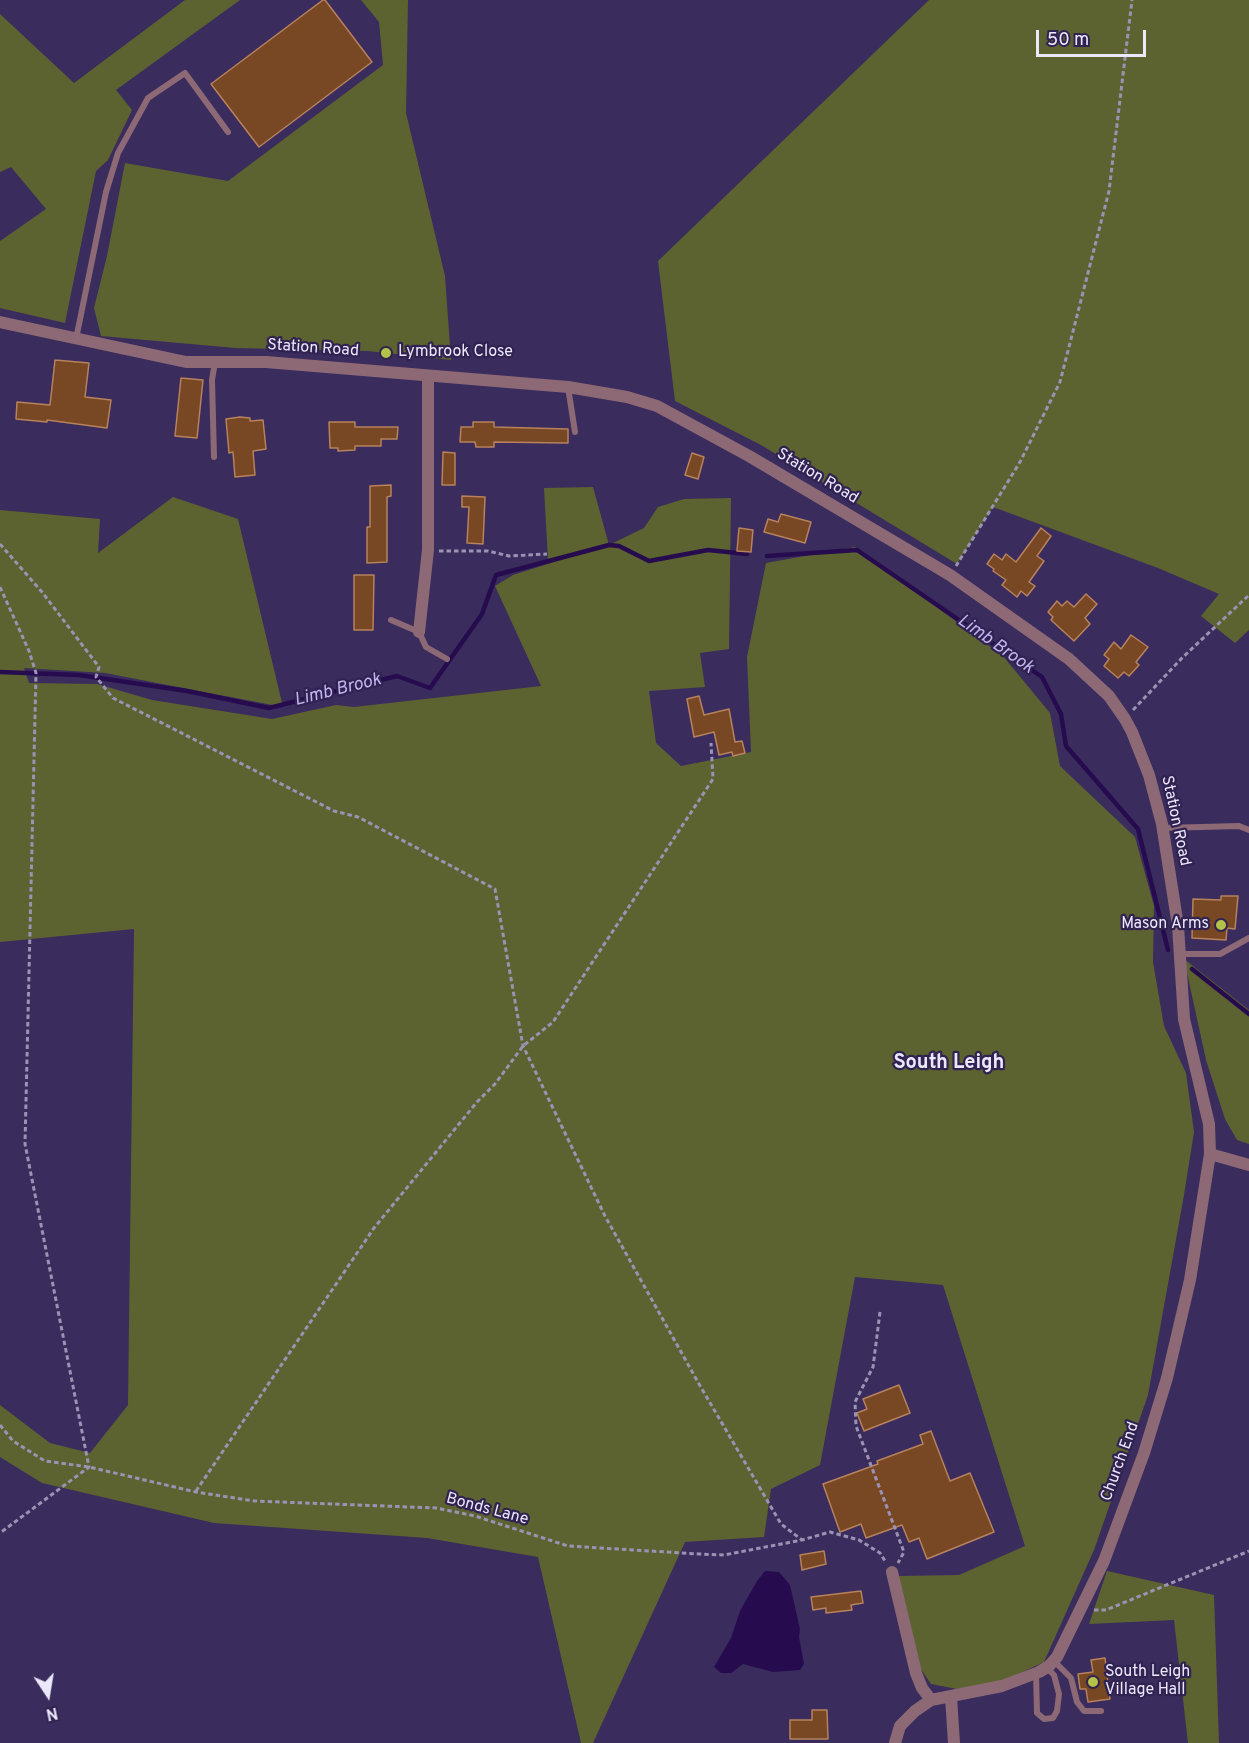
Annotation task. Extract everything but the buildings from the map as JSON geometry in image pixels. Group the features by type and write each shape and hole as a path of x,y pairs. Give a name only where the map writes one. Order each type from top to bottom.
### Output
{"street":[{"name":"Station Road","path":"0,322 186,362 266,362 363,368 428,376 568,387 627,397 657,406 750,456 950,575 1069,660 1108,696 1132,732 1149,775 1162,828 1178,926 1184,1019 1209,1124 1210,1154"},
{"path":"419,632 428,550 428,376"},
{"path":"1210,1154 1249,1165"},
{"name":"Church End","path":"1046,1667 1080,1609 1104,1561 1144,1453 1167,1378 1190,1280 1210,1154"},
{"path":"892,1572 916,1673 921,1688 931,1700"},
{"path":"896,1743 900,1726 915,1711 931,1700 1002,1686 1046,1667"},
{"path":"951,1697 954,1743"}],"lane":[{"path":"76,339 106,192 118,153 148,98 185,73 228,132"},
{"path":"214,457 212,380 215,362"},
{"path":"568,387 575,432"},
{"path":"391,620 419,632 426,647 447,659"},
{"path":"1162,828 1239,826 1249,830"},
{"path":"1179,954 1220,954 1249,938"},
{"path":"1046,1667 1054,1675 1059,1695 1057,1711 1053,1718 1044,1719 1037,1713 1046,1667"},
{"path":"1046,1667 1071,1678 1077,1702 1084,1711 1101,1711"}],"path":[{"path":"950,575 1020,462 1060,382 1109,191 1132,0"},
{"path":"0,544 42,592 99,667 96,677 113,698 334,811 358,817 495,889 523,1046 605,1216 682,1354 781,1524 802,1540"},
{"path":"428,550 488,551 509,556 548,554"},
{"path":"0,587 29,651 36,673 25,1144 89,1467 0,1533"},
{"path":"1125,719 1182,658 1249,595"},
{"path":"196,1491 374,1228 477,1102 495,1084 523,1046 554,1022 713,779 711,743"},
{"path":"880,1312 873,1367 855,1402 856,1426 904,1552 892,1572"},
{"name":"Bonds Lane","path":"0,1425 13,1441 45,1461 89,1467 196,1491 254,1501 436,1508 475,1516 568,1546 724,1555 802,1540 830,1532 859,1540 880,1553 892,1572"},
{"path":"1080,1609 1106,1610 1249,1551"}],"green space":[{"path":"185,0 240,0 116,90 132,110 108,160 96,171 65,323 0,308 0,241 46,209 11,167 0,172 0,14 74,83"},
{"path":"361,0 408,0 406,113 445,276 451,360 368,351 235,348 101,336 94,308 107,256 125,163 228,181 383,65 379,22"},
{"path":"929,0 1249,0 1249,630 1235,643 1201,616 1219,594 1158,568 993,507 957,564 761,445 675,401 658,261"},
{"path":"593,487 609,545 644,528 658,507 684,499 731,498 729,649 700,653 705,687 649,691 656,743 681,766 751,752 747,657 766,563 855,547 1003,656 1050,713 1060,766 1135,837 1154,906 1153,962 1164,1026 1186,1073 1194,1132 1148,1395 1094,1550 1044,1662 1001,1682 957,1689 931,1684 916,1662 898,1576 959,1575 1025,1546 943,1285 855,1277 820,1465 771,1489 764,1537 685,1542 593,1743 581,1743 538,1557 427,1538 214,1523 42,1483 0,1457 0,1405 50,1443 90,1453 128,1405 134,929 0,942 0,510 100,519 98,553 173,497 238,519 283,707 105,673 24,668 29,683 97,684 152,700 272,719 336,705 354,707 541,686 495,586 513,575 595,549 548,560 544,488"},
{"path":"1184,959 1249,1010 1249,1144 1237,1140 1225,1119 1206,1060"},
{"path":"1107,1571 1214,1595 1219,1743 1188,1743 1174,1620 1089,1624"}],"shaded area":[{"path":"765,1571 779,1572 790,1585 800,1629 799,1637 804,1664 800,1670 773,1672 743,1664 731,1673 721,1673 714,1667 731,1638 740,1611"}],"waterway":[{"name":"Limb Brook","path":"0,672 79,675 187,691 269,708 397,676 430,688 482,614 496,575 609,545 619,546 649,561 708,550 747,554"},
{"name":"Limb Brook","path":"767,556 857,550 1042,677 1061,714 1066,746 1138,829 1168,950"},
{"name":"Limb Brook","path":"1192,969 1249,1014"}],"place":[{"name":"Lymbrook Close","path":"386,353"},
{"name":"Mason Arms","path":"1221,925"},
{"name":"South Leigh Village Hall","path":"1093,1682"}],"district":[{"name":"South Leigh","path":"949,1064"}]}
